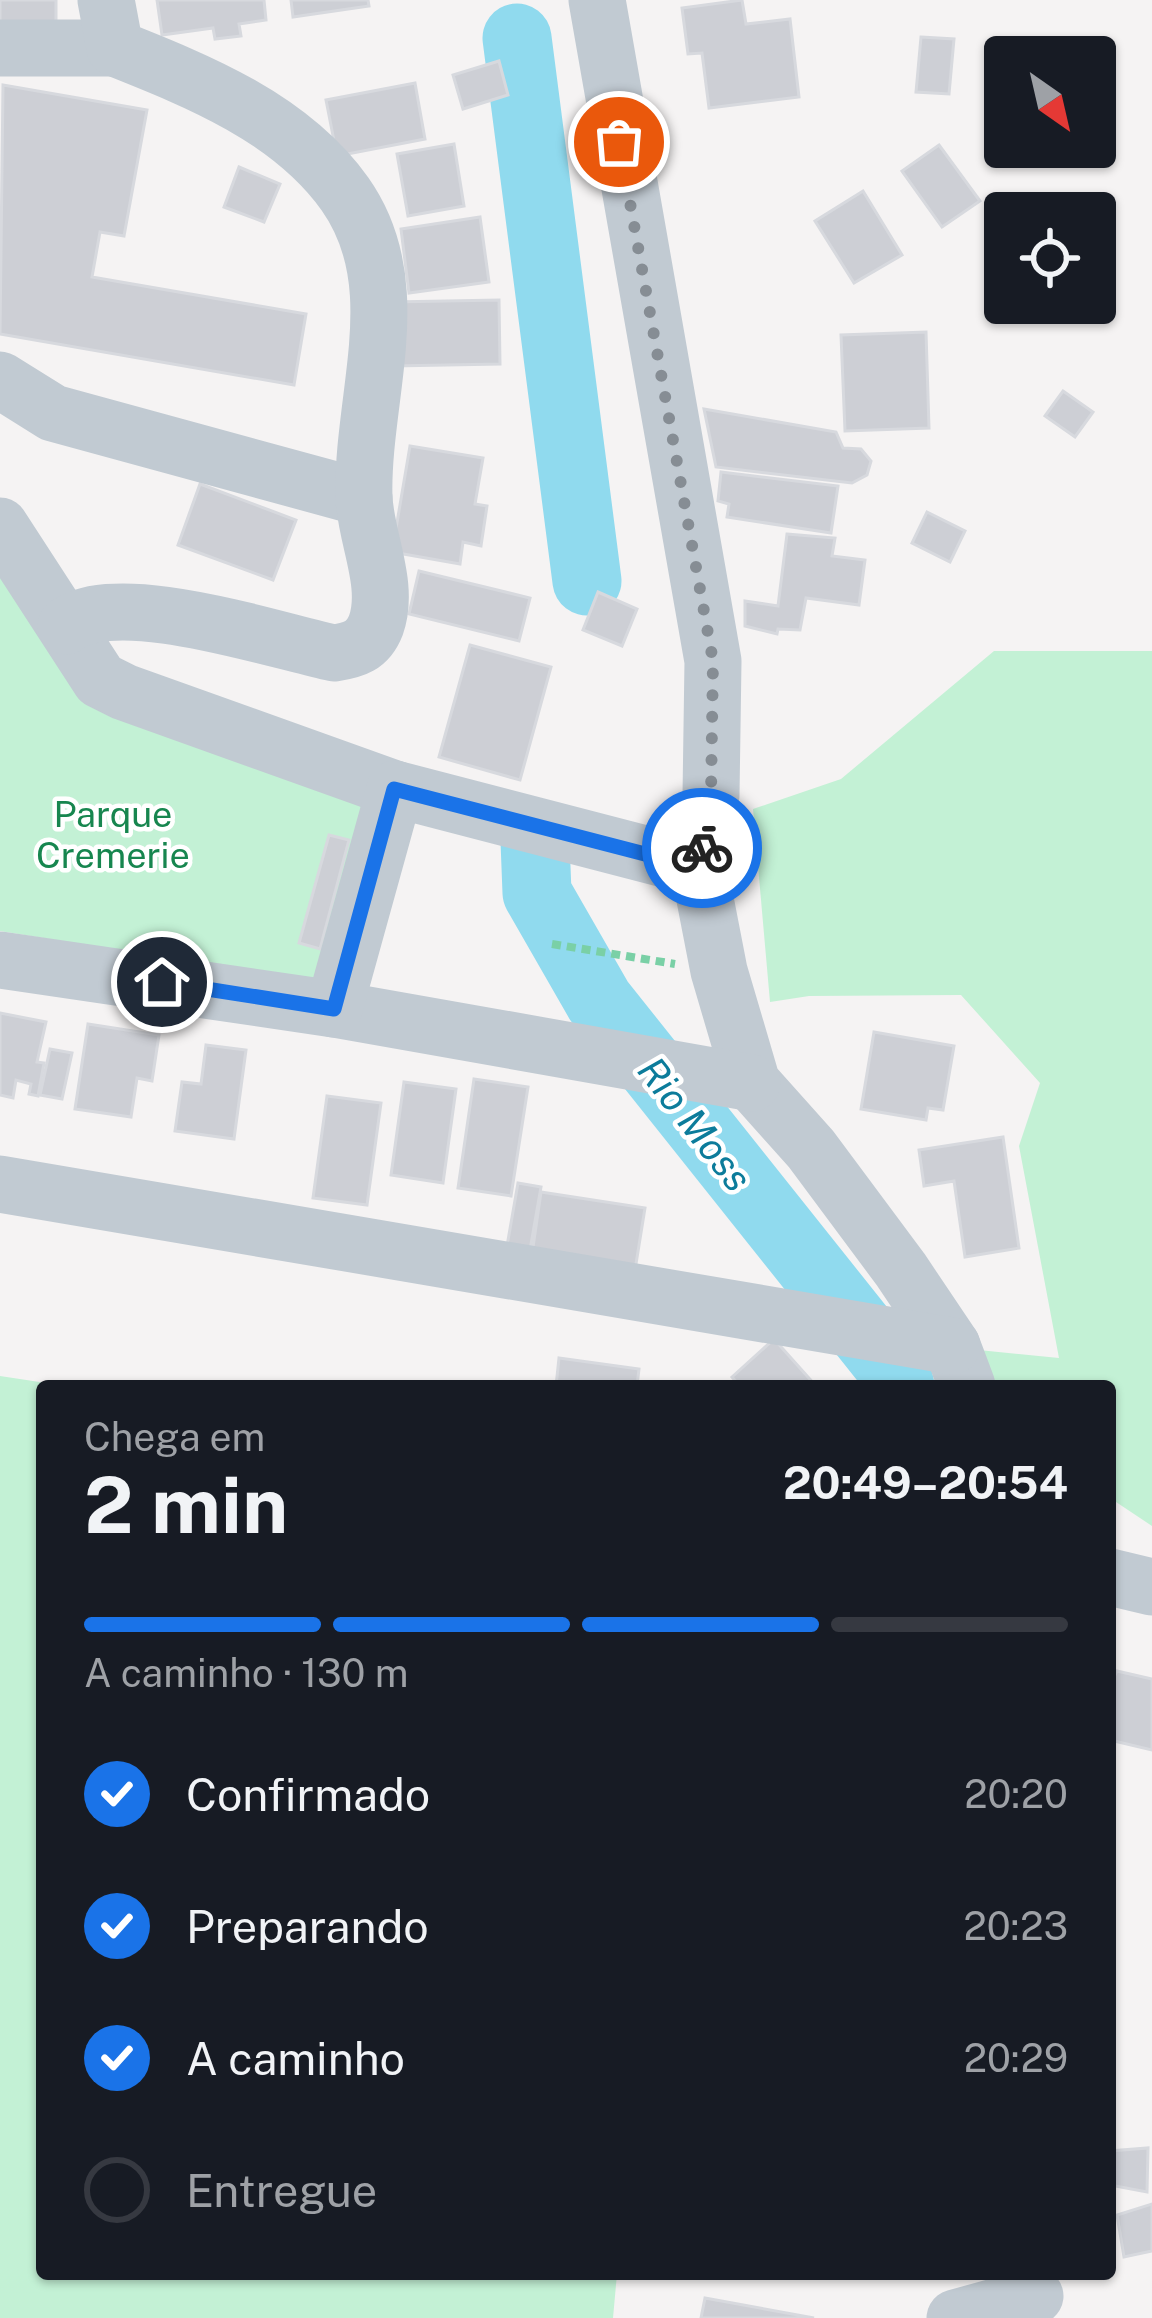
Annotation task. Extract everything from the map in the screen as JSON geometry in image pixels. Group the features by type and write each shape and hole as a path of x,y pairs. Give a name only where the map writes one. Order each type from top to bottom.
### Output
{"street":[{"path":"597,0 713,661 711,795 699,868 719,970 751,1083 811,1150 956,1359"},
{"path":"0,48 111,24 190,77 270,122 344,192 376,259 379,357 364,498 381,603 370,638 357,649 334,653 137,611 94,611 66,626"},
{"path":"0,380 53,413 364,498"},
{"path":"0,526 100,680 124,692 394,789 699,868"},
{"path":"334,1009 394,789"},
{"path":"0,960 334,1009 751,1083"},
{"path":"0,1184 802,1319 956,1359"},
{"path":"1116,1578 1152,1587"}],"path":[{"path":"552,944 719,970"}],"green space":[{"name":"Parque Cremerie","path":"0,571 80,691 368,797 316,982 0,931"},
{"path":"994,651 1152,651 1152,1526 1116,1502 1116,1380 971,1380 959,1348 1059,1358 1019,1146 1040,1083 961,995 809,996 770,1002 753,809 841,779"},
{"path":"0,1376 36,1381 36,2280 616,2280 613,2318 0,2318"}],"building":[{"path":"0,0 56,0 56,28 0,28"},
{"path":"157,0 264,0 266,20 239,24 241,36 215,39 213,28 162,35"},
{"path":"291,0 368,0 369,6 293,17"},
{"path":"742,0 746,24 790,19 799,97 709,108 702,53 688,54 682,8"},
{"path":"921,37 954,39 949,94 916,92"},
{"path":"499,61 508,95 463,109 453,75"},
{"path":"415,83 425,139 337,156 326,100"},
{"path":"3,85 147,110 124,236 100,232 92,277 306,314 294,385 0,334"},
{"path":"454,144 464,206 408,216 397,154"},
{"path":"939,145 980,201 942,227 902,171"},
{"path":"239,167 280,184 264,222 224,207"},
{"path":"863,191 902,255 854,283 815,221"},
{"path":"480,217 489,282 409,293 401,229"},
{"path":"499,300 500,364 393,366 392,302"},
{"path":"926,332 929,428 845,431 841,335"},
{"path":"1063,391 1093,412 1075,437 1045,416"},
{"path":"704,409 836,432 843,448 861,449 871,461 867,475 852,483 716,467"},
{"path":"410,446 483,458 475,504 487,506 481,546 463,542 460,564 392,552"},
{"path":"721,472 838,486 831,533 727,517 729,504 718,501"},
{"path":"200,484 296,520 273,580 178,545"},
{"path":"927,512 965,531 950,562 912,543"},
{"path":"787,534 835,538 832,556 865,560 859,605 806,598 800,630 778,629 777,634 745,626 745,601 778,606"},
{"path":"419,571 530,598 519,641 409,614"},
{"path":"598,592 637,609 622,646 583,630"},
{"path":"470,645 551,667 520,780 439,757"},
{"path":"329,835 349,840 320,949 299,943"},
{"path":"0,1013 46,1022 37,1062 44,1063 38,1096 29,1094 31,1084 16,1080 13,1098 0,1095"},
{"path":"88,1024 159,1035 152,1081 137,1078 131,1117 75,1109"},
{"path":"874,1032 954,1046 943,1110 928,1108 926,1120 861,1109"},
{"path":"206,1045 246,1050 234,1139 175,1131 182,1082 201,1084"},
{"path":"50,1049 72,1053 62,1099 40,1095"},
{"path":"474,1079 528,1087 511,1196 458,1188"},
{"path":"404,1082 456,1089 443,1183 391,1175"},
{"path":"327,1096 381,1103 367,1205 313,1198"},
{"path":"1003,1137 1019,1248 965,1257 954,1181 924,1186 919,1150"},
{"path":"518,1183 541,1187 527,1267 507,1246"},
{"path":"541,1192 645,1208 635,1270 532,1254"},
{"path":"774,1339 811,1380 735,1380 732,1377"},
{"path":"559,1358 639,1369 638,1380 557,1380"},
{"path":"1116,1673 1152,1679 1152,1750 1116,1741"},
{"path":"1148,2148 1147,2192 1116,2186 1116,2151"},
{"path":"1152,2204 1152,2251 1124,2257 1117,2215"},
{"path":"705,2298 814,2318 701,2318"}],"waterway":[{"name":"Rio Moss","path":"517,38 587,581"},
{"name":"Rio Moss","path":"535,841 537,893 599,1001 898,1380"}],"way so far":[{"path":"619,142 656,358 702,579 713,661 711,795 702,848"}],"route":[{"path":"162,982 334,1009 394,789 699,868 702,848"}]}
